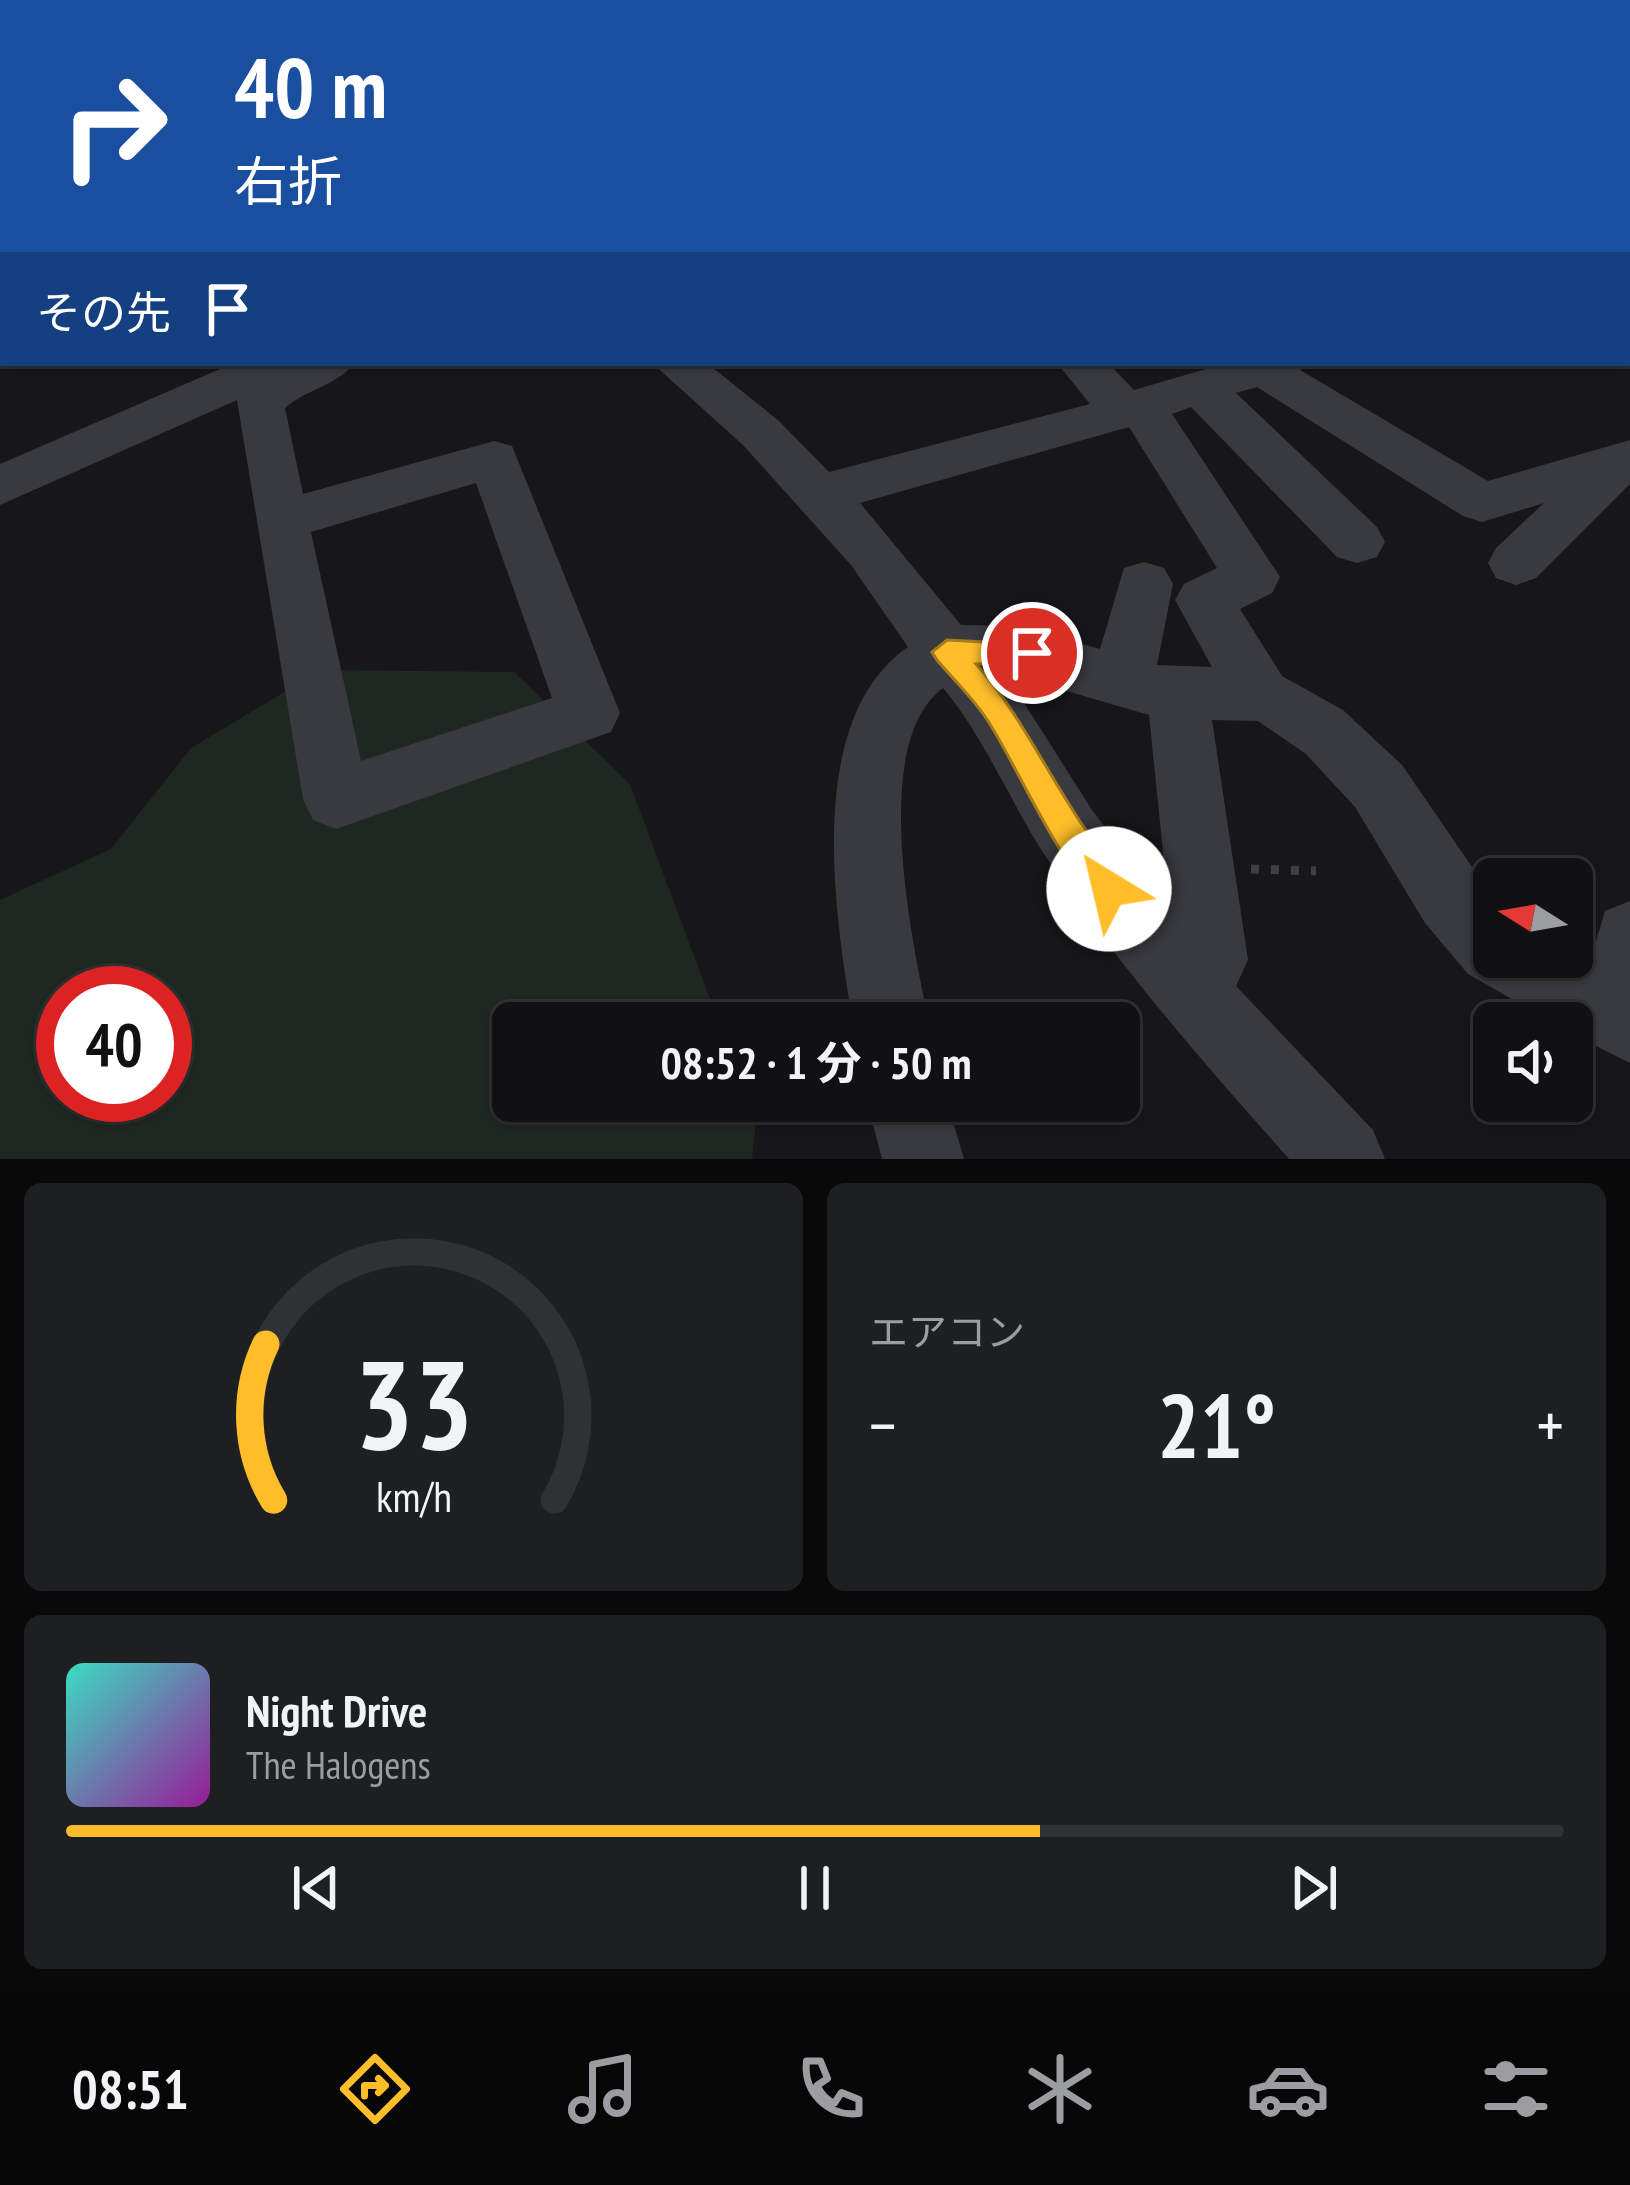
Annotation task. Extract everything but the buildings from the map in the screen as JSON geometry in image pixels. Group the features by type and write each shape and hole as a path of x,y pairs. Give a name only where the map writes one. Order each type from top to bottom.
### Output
{"street":[{"path":"0,486 270,366"},
{"path":"281,520 494,459 589,713 336,799 281,520 259,404 287,379 322,366"},
{"path":"680,366 761,434 871,550 947,652 996,707 1068,832 1130,918 1180,981 1344,1159"},
{"path":"1084,366 1132,408 1252,577 1204,600 1260,695"},
{"path":"820,494 995,451 1271,366 1482,502 1624,459"},
{"path":"1200,387 1357,542"},
{"path":"1516,563 1624,459"},
{"path":"1144,584 1150,690 1211,960"},
{"path":"888,1002 874,902 871,770 885,715 901,684 947,652 1032,653 1150,690 1260,695 1324,732 1377,778 1454,902 1473,924"},
{"path":"1630,936 1624,982 1630,1015"},
{"path":"1547,978 1630,1025"},
{"path":"913,1122 923,1159"}],"shaded area":[{"path":"321,670 514,672 630,784 711,1002 492,1002 492,1122 756,1122 752,1159 0,1159 0,900 111,849 191,748"}],"route":[{"path":"1032,653 979,648 947,652 996,707 1068,832 1109,889"}]}
